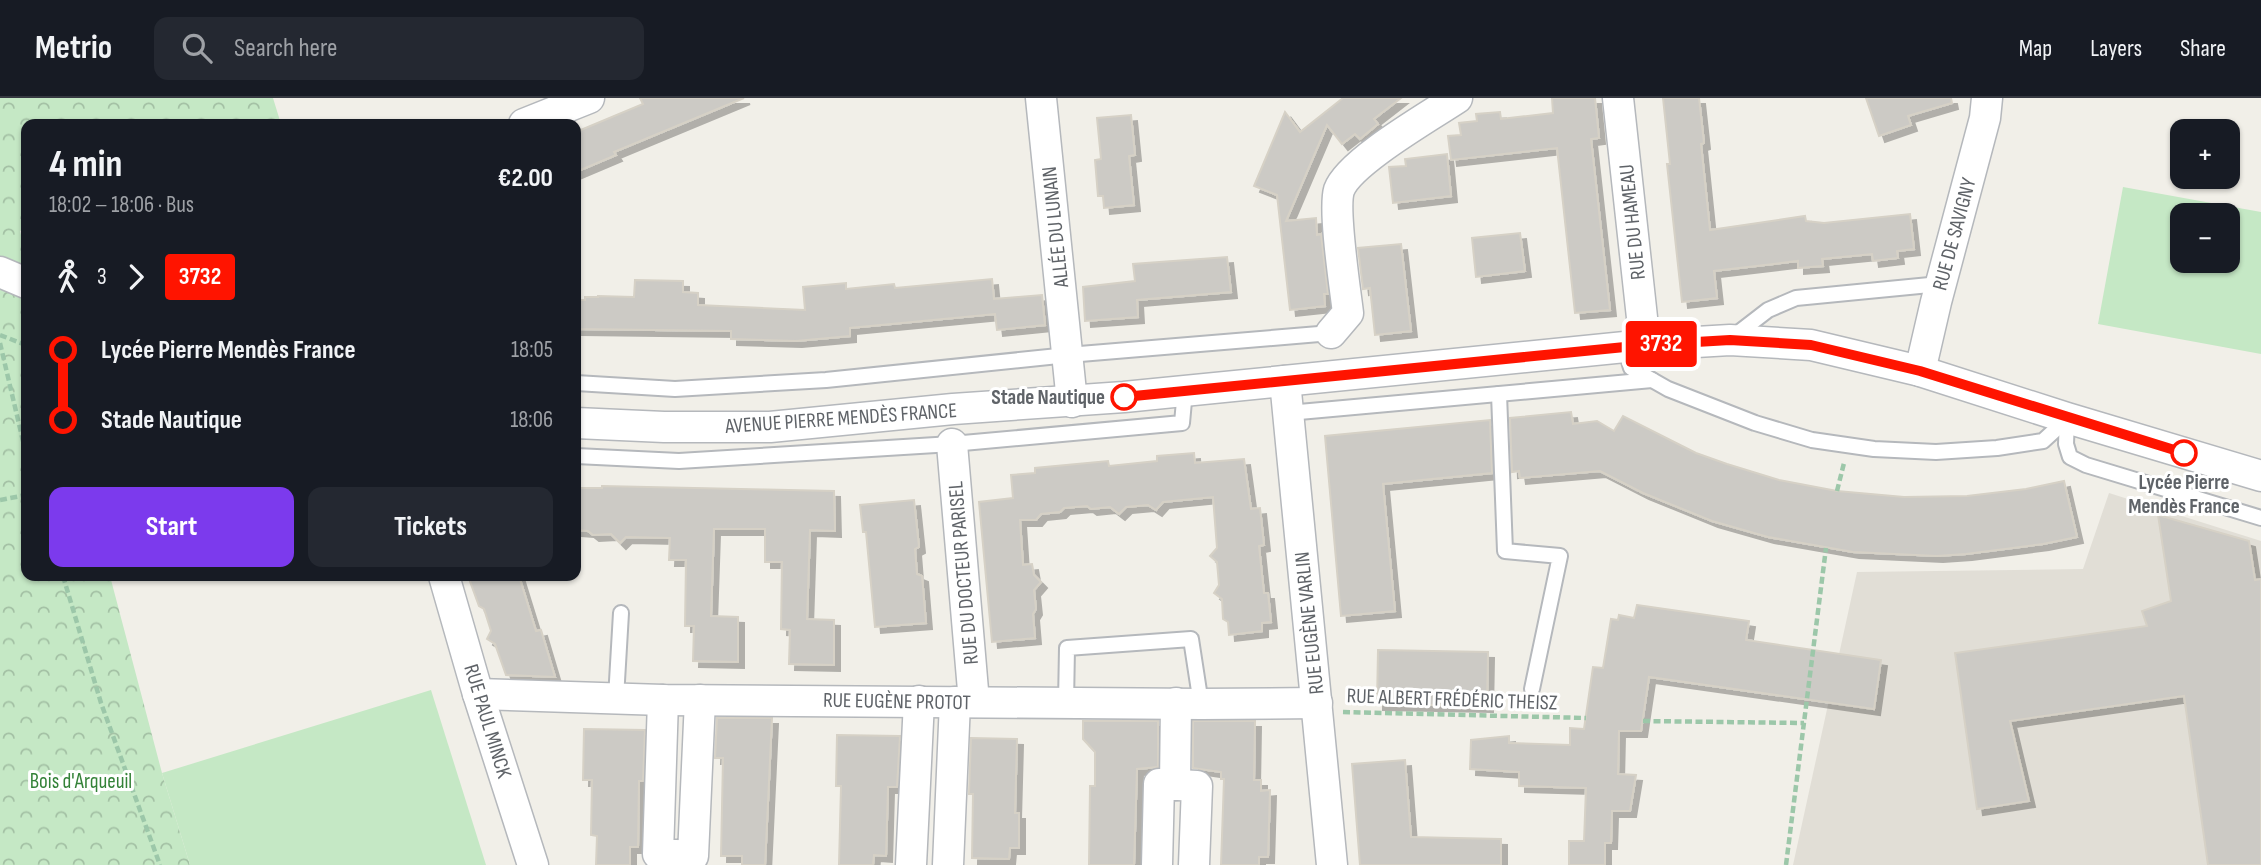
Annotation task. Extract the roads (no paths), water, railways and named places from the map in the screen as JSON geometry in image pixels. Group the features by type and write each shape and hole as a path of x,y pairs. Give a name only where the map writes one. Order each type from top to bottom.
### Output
{"street":[{"path":"536,119 589,98"},
{"name":"ALLÉE DU LUNAIN","path":"1041,98 1072,402"},
{"path":"1331,333 1348,313 1338,216 1339,190 1357,166 1457,98"},
{"name":"RUE DU HAMEAU","path":"1619,98 1635,346"},
{"name":"RUE DE SAVIGNY","path":"1920,371 1940,284 1985,118 1987,98"},
{"path":"0,272 21,281"},
{"name":"AVENUE PIERRE MENDÈS FRANCE","path":"581,423 664,427 770,427 953,409 1072,402 1635,346 1730,340 1811,345 1920,371 2261,475"},
{"name":"RUE EUGÈNE VARLIN","path":"1285,381 1332,865"},
{"name":"RUE DU DOCTEUR PARISEL","path":"948,865 964,702 952,444"},
{"name":"RUE PAUL MINCK","path":"445,581 478,694 533,865"},
{"name":"RUE EUGÈNE PROTOT","path":"478,694 663,700 1317,707"},
{"path":"663,700 658,854 693,856 700,700"},
{"path":"911,865 919,701"},
{"path":"1175,785 1189,704"},
{"path":"1157,865 1160,784 1197,786 1194,865"}],"lane":[{"path":"1730,340 1768,310 1796,298 1940,284"},
{"path":"581,383 675,389 826,380 1068,355 1331,333"},
{"path":"1635,346 1631,368 1668,389 1755,423 1812,440 1874,449 1936,452 1997,449 2043,441 2067,418"},
{"path":"1288,413 1653,380"},
{"path":"581,456 679,461 952,444 1182,423 1185,390"},
{"path":"1499,394 1505,551 1560,556 1532,689"},
{"path":"2067,418 2066,444 2070,457 2261,518"},
{"path":"616,698 621,613"},
{"path":"1066,703 1067,648 1191,639 1189,704"}],"place":[{"name":"Stade Nautique","path":"1124,397"},
{"name":"Lycée Pierre Mendès France","path":"2184,453"}],"park label":[{"name":"Bois d'Arqueuil","path":"81,781"}]}
